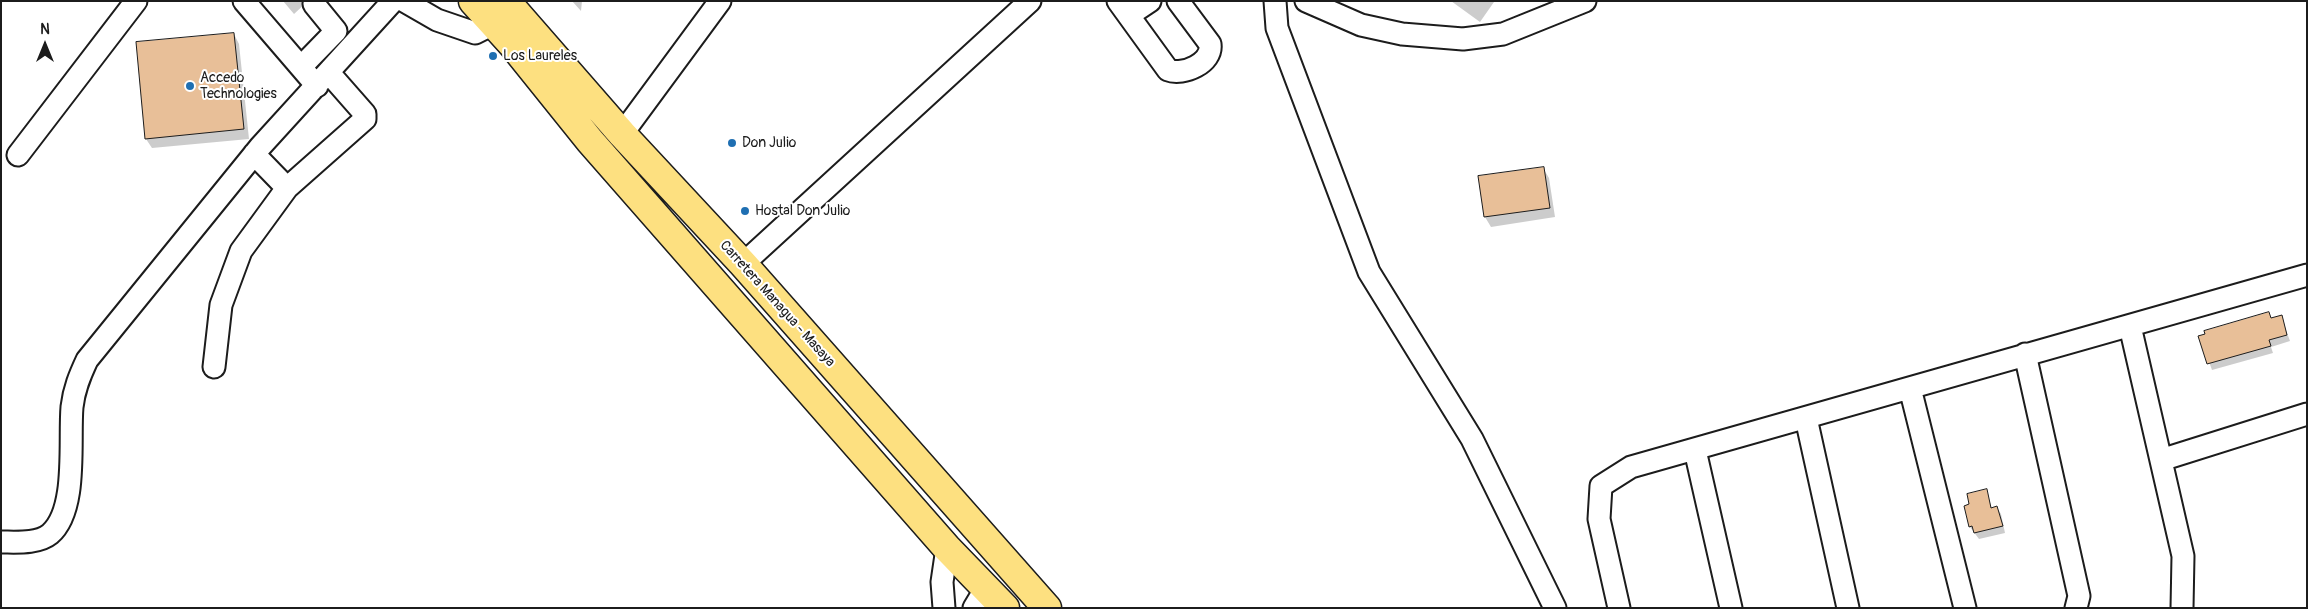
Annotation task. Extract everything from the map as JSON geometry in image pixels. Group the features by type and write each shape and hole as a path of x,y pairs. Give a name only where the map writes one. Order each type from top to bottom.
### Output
{"highway":[{"name":"Carretera Managua - Masaya","path":"473,1 500,13 622,134 743,264 1046,608"},
{"name":"Carretera Managua - Masaya","path":"500,13 590,141 947,548 980,598 1005,608"}],"street":[{"path":"18,155 136,1"},
{"path":"214,367 221,305 241,251 287,188 365,119 365,114 323,79 301,67 244,1"},
{"path":"1,542 33,541 50,535 60,522 68,500 72,406 76,384 87,360 254,154 393,1"},
{"path":"404,1 437,20 475,33 500,13"},
{"path":"622,134 720,1"},
{"path":"743,264 1030,1"},
{"path":"1150,1 1124,8 1168,70 1175,73 1183,72 1208,58 1211,51 1210,44 1178,1"},
{"path":"1275,1 1277,28 1369,272 1472,439 1555,608"},
{"path":"1306,1 1362,25 1402,34 1463,39 1503,34 1585,1"},
{"path":"301,67 336,31 314,4"},
{"path":"254,154 287,188"},
{"path":"1619,608 1598,519 1601,486 1631,467 2307,275"},
{"path":"2130,326 2183,556 2182,608"},
{"path":"2025,354 2079,596 2076,608"},
{"path":"1910,388 1965,608"},
{"path":"2161,460 2307,414"},
{"path":"1806,418 1848,608"},
{"path":"1695,450 1731,608"},
{"path":"944,608 942,582 947,548"}],"building":[{"name":"Accedo Technologies","path":"234,33 244,129 145,139 136,42"},
{"path":"1544,167 1550,208 1484,217 1478,176"},
{"path":"2269,312 2271,318 2282,315 2287,335 2269,340 2271,346 2207,364 2198,336 2205,334 2204,331"},
{"path":"1987,489 1991,508 1997,506 2003,526 1974,533 1972,526 1969,527 1964,506 1969,504 1967,494"}],"place":[{"name":"Los Laureles","path":"493,56"},
{"name":"Accedo Technologies","path":"190,86"},
{"name":"Don Julio","path":"732,143"},
{"name":"Hostal Don Julio","path":"745,211"}]}
